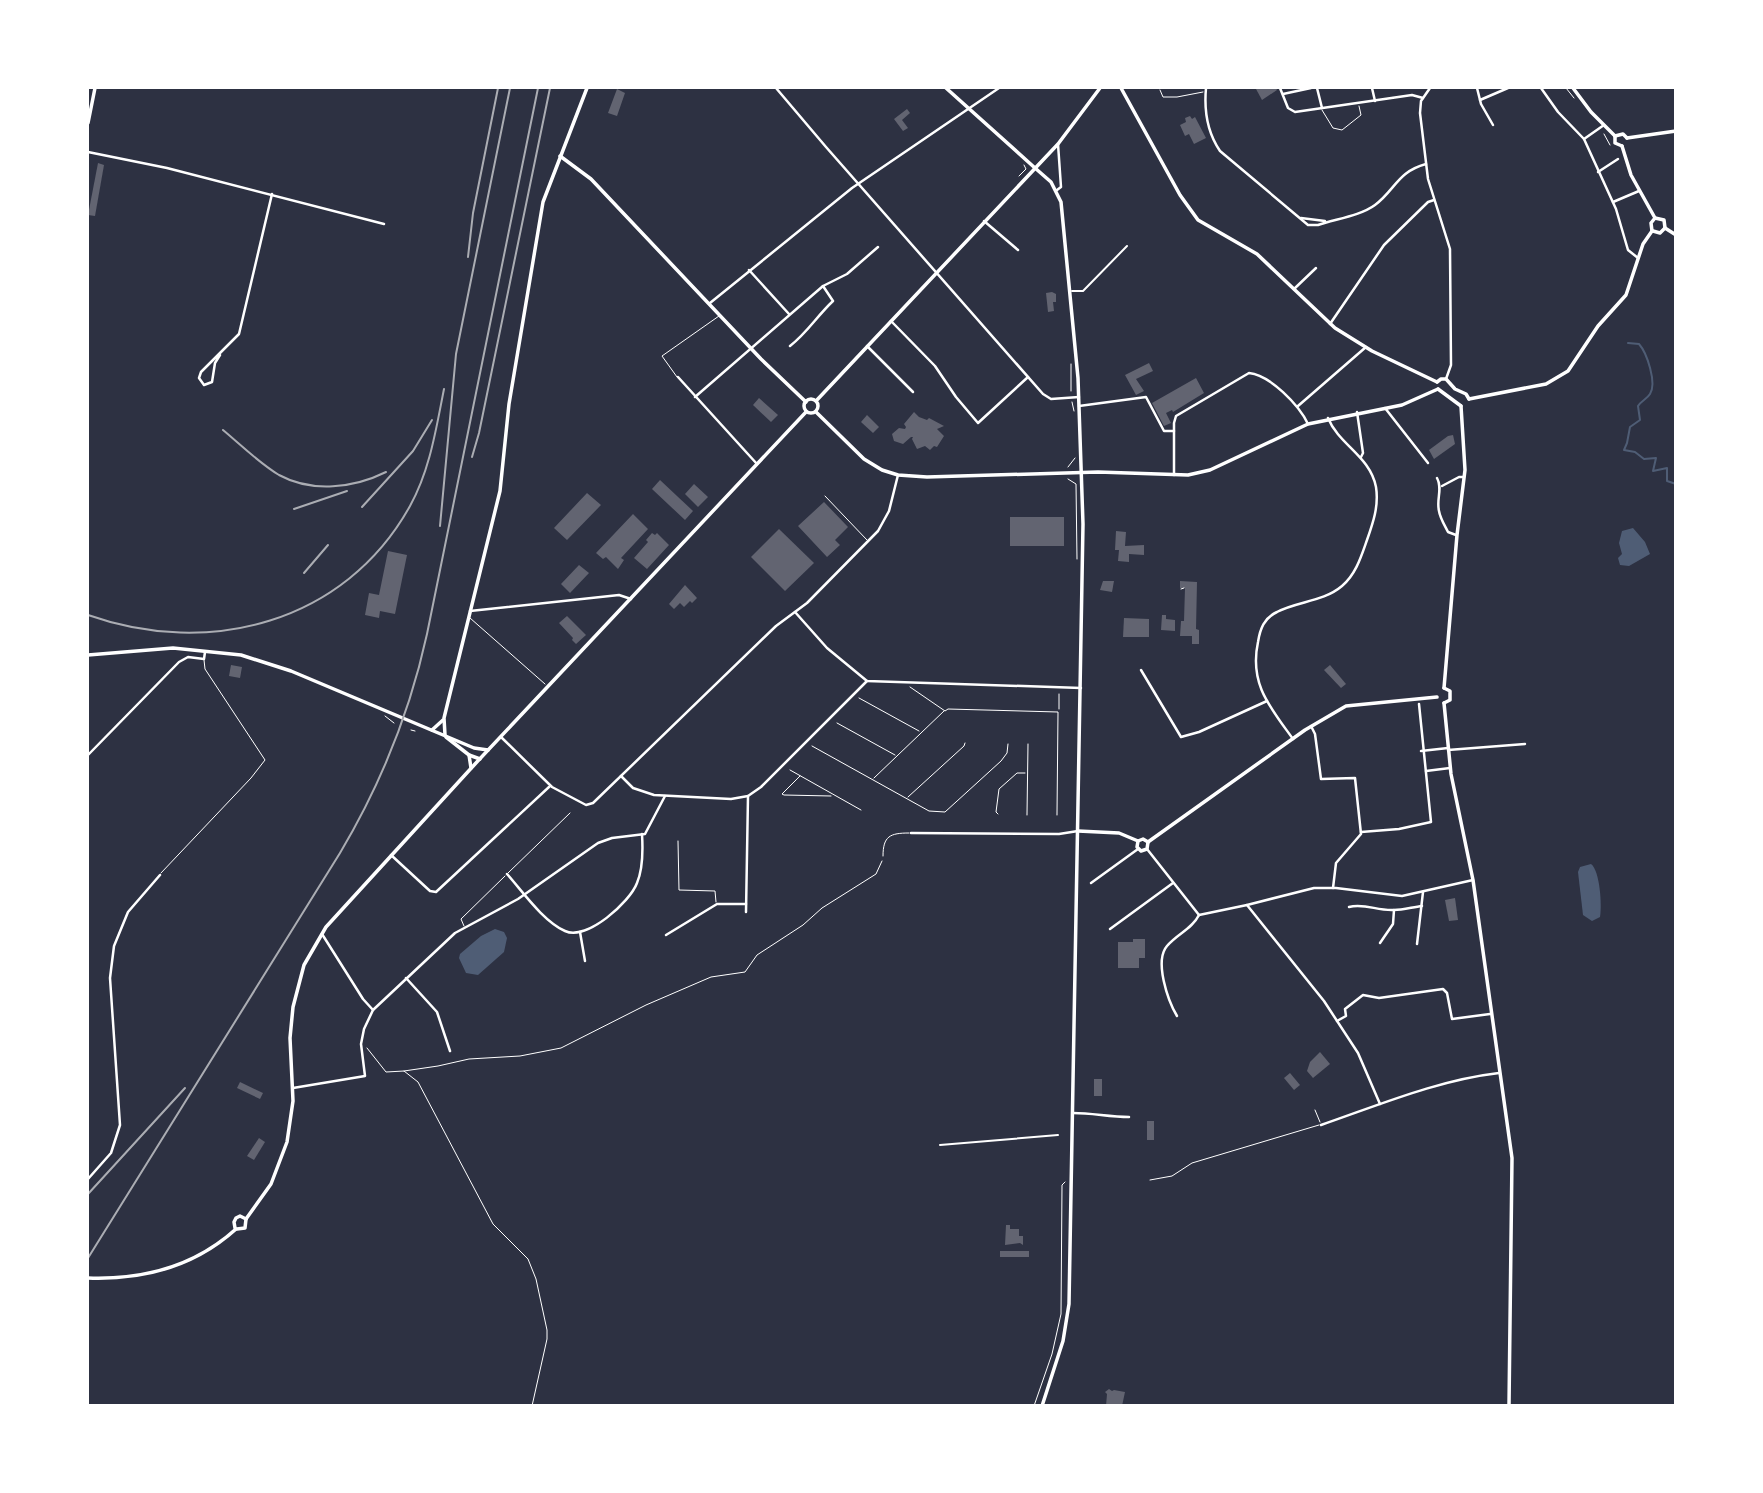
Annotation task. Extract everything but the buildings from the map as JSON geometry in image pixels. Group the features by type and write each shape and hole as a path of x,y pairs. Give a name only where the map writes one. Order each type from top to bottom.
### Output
{"street":[{"path":"88,122 95,88"},
{"path":"480,759 468,755 445,736 444,718 500,491 509,404 543,202 587,88"},
{"path":"776,88 1048,398 1079,397"},
{"path":"946,88 1035,168 1057,190 1061,199 1079,397 1083,472 1081,688 1068,1314 1063,1340 1042,1405"},
{"path":"710,303 859,184 999,88"},
{"path":"816,401 1058,144 1100,88"},
{"path":"1121,88 1192,214 1205,226 1257,254 1330,324 1366,347 1437,382"},
{"path":"1280,88 1291,111 1322,110 1412,95 1423,98"},
{"path":"1283,94 1311,88"},
{"path":"1317,88 1322,110"},
{"path":"1372,88 1375,101"},
{"path":"1411,88 1412,95"},
{"path":"1430,88 1423,98 1420,113 1426,164 1450,249 1451,365 1446,379"},
{"path":"1477,88 1493,125"},
{"path":"1480,100 1508,88"},
{"path":"1541,88 1558,113 1584,139 1613,202 1628,250 1638,258"},
{"path":"1573,88 1615,136 1615,143 1622,146 1631,175 1655,218"},
{"path":"1206,90 1208,122 1214,143 1220,151 1298,216 1328,222 1370,208 1403,175 1426,164"},
{"path":"1584,139 1604,125"},
{"path":"1627,138 1675,131"},
{"path":"1615,136 1623,134 1627,138"},
{"path":"1622,146 1627,138"},
{"path":"1057,190 1061,187 1058,144"},
{"path":"88,152 135,160 384,224"},
{"path":"560,156 591,179 751,348 806,402"},
{"path":"1598,172 1618,159"},
{"path":"1613,202 1641,190"},
{"path":"220,355 215,363 211,382 204,384 200,380 200,374 239,333 272,194"},
{"path":"1330,324 1384,245 1427,202 1434,200"},
{"path":"1655,218 1664,220 1665,228 1675,235"},
{"path":"1461,406 1469,399 1546,384 1563,375 1575,364 1602,321 1626,295 1655,218"},
{"path":"984,221 1018,250"},
{"path":"1652,231 1660,233 1665,228"},
{"path":"1071,292 1083,290 1127,246"},
{"path":"695,397 823,286 847,274 878,247"},
{"path":"1294,289 1315,268"},
{"path":"749,270 789,314"},
{"path":"790,346 804,335 820,313 833,302 823,286"},
{"path":"891,321 935,366 978,423 1028,377"},
{"path":"867,346 913,392"},
{"path":"1298,405 1366,347"},
{"path":"1174,475 1175,419 1244,375 1259,375 1298,405 1308,424"},
{"path":"678,377 757,464"},
{"path":"1437,382 1442,378 1446,379 1469,399"},
{"path":"1437,382 1438,389 1461,406 1465,447 1444,688 1437,696"},
{"path":"816,412 864,458 882,470 898,475 927,477 1083,472 1174,475 1210,470 1308,424 1405,404 1438,389"},
{"path":"1079,406 1146,397 1164,431 1174,432"},
{"path":"806,412 806,402 811,399 816,401"},
{"path":"816,401 816,412"},
{"path":"1385,408 1428,463"},
{"path":"806,412 816,412"},
{"path":"90,1278 131,1278 169,1269 206,1251 236,1229 245,1229 246,1219 271,1184 284,1154 292,1116 290,1038 293,1007 303,968 321,933 471,768 806,412"},
{"path":"1357,412 1363,453 1361,457"},
{"path":"1293,739 1259,686 1255,664 1260,632 1264,622 1278,611 1316,600 1336,590 1348,580 1360,560 1375,518 1377,498 1373,475 1361,457 1332,429 1328,418"},
{"path":"501,737 551,787 586,805 593,803 776,626 795,612 869,542 887,516 898,475"},
{"path":"1440,487 1464,477"},
{"path":"1437,478 1440,487 1440,515 1448,533 1457,535"},
{"path":"470,611 621,595 631,599"},
{"path":"795,612 827,648 867,681 1081,688"},
{"path":"88,655 155,648 241,655 272,664 474,748 488,750"},
{"path":"88,755 179,662 188,657 204,659 205,650"},
{"path":"1142,670 1181,737 1199,732 1267,701"},
{"path":"621,776 641,792 665,796 725,799 748,796 761,787 867,681"},
{"path":"1444,688 1450,691 1452,696 1444,703"},
{"path":"1437,696 1444,703 1450,768 1473,880 1512,1158 1509,1405"},
{"path":"1199,915 1147,849 1148,842 1311,726 1346,706 1437,696"},
{"path":"1333,888 1336,863 1362,832 1399,829 1431,822 1419,704"},
{"path":"432,730 444,718"},
{"path":"1311,726 1315,734 1321,779 1355,778 1362,832"},
{"path":"1423,751 1525,744"},
{"path":"474,748 480,759"},
{"path":"468,755 471,768"},
{"path":"1426,771 1450,768"},
{"path":"391,855 430,891 436,892 551,787"},
{"path":"293,1088 365,1076 361,1058 364,1029 373,1010 406,978 455,933 524,895 598,843 642,834 649,830 665,796"},
{"path":"746,912 748,796"},
{"path":"911,833 1059,834 1078,831 1119,833 1148,842"},
{"path":"507,874 533,905 561,929 580,932 598,925 635,888 641,859 642,834"},
{"path":"1138,841 1138,849"},
{"path":"1138,849 1147,849"},
{"path":"1091,883 1138,849"},
{"path":"88,1179 111,1153 120,1125 110,978 114,946 128,912 160,875"},
{"path":"1199,915 1314,888 1390,895 1423,892 1473,880"},
{"path":"1110,929 1173,883"},
{"path":"1417,944 1423,892"},
{"path":"666,936 717,904 746,904"},
{"path":"1349,907 1364,904 1375,909 1394,910 1422,906"},
{"path":"1247,905 1314,987 1337,1021 1358,1054 1380,1104"},
{"path":"1380,943 1393,924 1394,910"},
{"path":"1177,1016 1169,1000 1162,957 1167,945 1196,922 1199,915"},
{"path":"580,932 585,961"},
{"path":"321,933 373,1010"},
{"path":"406,978 437,1012 450,1051"},
{"path":"1337,1021 1346,1016 1346,1009 1363,995 1379,998 1443,989 1447,993 1452,1019 1490,1014"},
{"path":"1321,1125 1474,1076 1499,1073"},
{"path":"1073,1113 1129,1117"},
{"path":"940,1145 1058,1135"},
{"path":"236,1229 233,1222 236,1218 246,1219"}],"lane":[{"path":"1160,90 1163,97 1177,97 1206,90"},
{"path":"1322,110 1328,122 1337,130 1342,130 1361,114 1359,103"},
{"path":"678,377 662,355 721,315"},
{"path":"825,496 869,542"},
{"path":"468,617 473,618 548,687"},
{"path":"160,875 265,760 205,669 204,659"},
{"path":"464,928 461,919 570,813"},
{"path":"883,856 883,843 886,838 899,833 911,833"},
{"path":"678,841 679,890 715,891 717,904"},
{"path":"1150,1180 1172,1176 1192,1163 1321,1125 1315,1110"}],"path":[{"path":"1020,176 1026,169 1024,165"},
{"path":"1071,359 1071,394"},
{"path":"1068,466 1076,457"},
{"path":"1068,479 1076,484 1076,487"},
{"path":"910,687 945,711"},
{"path":"1057,815 1059,694"},
{"path":"855,695 921,733"},
{"path":"873,779 948,709 1059,712"},
{"path":"837,723 897,756"},
{"path":"411,730 418,730"},
{"path":"907,799 965,743"},
{"path":"812,746 929,811 945,812 1001,761 1007,753 1008,744"},
{"path":"1027,815 1028,744"},
{"path":"790,770 861,810"},
{"path":"998,814 999,789 1017,774 1028,773"},
{"path":"800,776 782,794 831,797 832,794"},
{"path":"362,1040 386,1072 561,1048 638,1009 711,977 745,972 757,955 803,925 822,908 876,874 883,856"},
{"path":"404,1070 418,1082 493,1224 528,1259 537,1279 547,1329 532,1405"},
{"path":"1034,1405 1052,1353 1061,1314 1062,1185"}],"water":[{"path":"1633,528 1645,542 1650,554 1629,566 1620,565 1618,558 1622,554 1619,543 1622,531"},
{"path":"1591,864 1598,881 1601,905 1600,917 1592,921 1583,915 1578,872 1580,867"},
{"path":"495,929 504,932 507,938 504,952 478,975 466,973 459,958 460,954 481,936"}],"waterway":[{"path":"1628,343 1639,344 1642,348 1650,368 1652,389 1638,406 1640,420 1630,427 1624,450 1635,452 1644,459 1656,458 1653,471 1667,468 1667,481 1676,484"}],"railway":[{"path":"468,257 473,213 498,88"},
{"path":"440,526 456,354 510,88"},
{"path":"88,1258 340,853 381,774 403,719 427,634 538,88"},
{"path":"472,457 550,88"},
{"path":"88,615 134,627 180,633 226,630 270,621 311,603 349,578 382,546 410,506 427,464 444,389"},
{"path":"362,507 413,451 432,420"},
{"path":"223,430 257,459 292,481 319,486 347,485 386,472"},
{"path":"294,509 347,491"},
{"path":"304,573 328,545"},
{"path":"88,1194 185,1088"}]}
